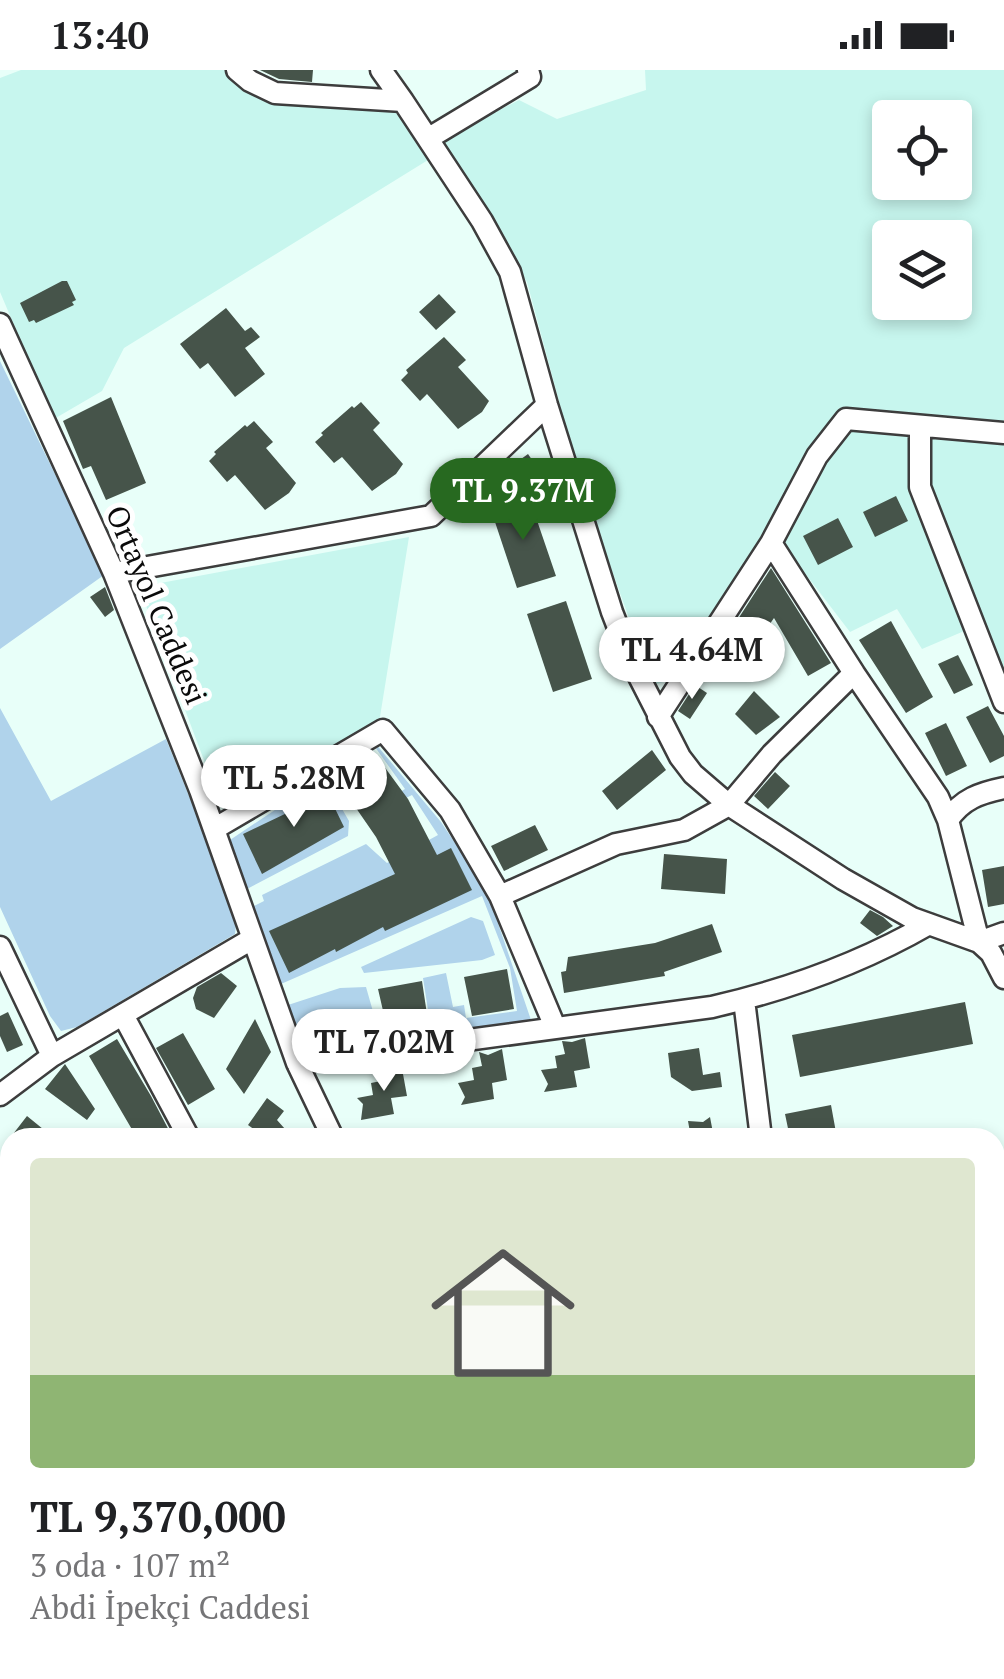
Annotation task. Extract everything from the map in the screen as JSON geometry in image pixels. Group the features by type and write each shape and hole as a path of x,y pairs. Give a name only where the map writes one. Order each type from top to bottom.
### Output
{"street":[{"path":"237,70 276,93 402,101"},
{"path":"381,70 497,244 510,272 612,612 658,717 693,774 729,805 843,879 929,924 979,942 991,953 1004,978"},
{"path":"429,138 530,77 528,70"},
{"name":"Ortayol Caddesi","path":"0,324 114,574 214,830 297,1062 328,1128"},
{"path":"114,574 431,516 547,405"},
{"path":"658,717 771,543 817,456 846,419 1004,433"},
{"path":"920,427 920,487 1004,702"},
{"path":"771,543 938,797 948,820 979,942"},
{"path":"500,896 616,844 684,830 729,805 772,754 854,673"},
{"path":"214,830 383,730 450,810 500,896 555,1028"},
{"path":"948,820 958,804 1004,788"},
{"path":"297,1062 712,1008 885,949 929,924"},
{"path":"979,942 1004,933"},
{"path":"1,1096 52,1056 252,939"},
{"path":"0,947 52,1056"},
{"path":"744,1000 760,1128"},
{"path":"123,1014 184,1128"}],"shaded area":[{"path":"21,70 229,70 259,94 400,107 428,160 124,348 102,391 54,419 0,292 0,78"},
{"path":"645,70 1004,70 1004,672 983,623 922,649 897,609 850,632 768,525 677,678 653,685 582,487 527,282 439,141 519,100 557,119 646,90"},
{"path":"0,361 104,575 0,649"},
{"path":"409,537 379,723 259,792 220,803 139,587"},
{"path":"0,708 51,801 166,739 237,915 235,934 77,1027 61,1031 50,1016 0,907"},
{"path":"375,743 441,822 487,891 531,1020 306,1056 288,1005 340,988 366,987 374,1015 380,1014 384,1031 430,1023 423,978 446,973 453,1007 464,1005 466,1018 517,1011 510,968 482,896 281,984 254,906 264,901 262,895 366,844 387,863 438,835 412,795 366,818 362,815 405,789 375,747 326,781 349,821 348,836 247,889 230,840"},
{"path":"471,917 483,921 495,955 482,960 364,973 361,967"}],"building":[{"path":"260,70 313,70 312,82 279,79"},
{"path":"67,281 76,300 74,305 36,323 29,322 20,303"},
{"path":"439,294 456,312 436,330 419,312"},
{"path":"226,308 245,331 251,327 260,337 245,348 265,374 235,397 208,363 200,369 180,344"},
{"path":"444,337 466,360 458,367 489,401 482,412 458,429 427,394 420,401 401,380 408,373 406,370"},
{"path":"111,397 146,483 106,500 91,466 83,469 63,421"},
{"path":"361,402 380,423 373,430 403,464 372,491 342,457 334,463 315,442"},
{"path":"254,421 273,442 266,448 296,483 265,510 235,475 227,482 209,461 214,452"},
{"path":"528,454 539,470 520,483 510,467"},
{"path":"896,496 908,521 875,537 863,512"},
{"path":"529,497 556,576 517,588 491,510"},
{"path":"838,518 853,547 818,565 803,536"},
{"path":"771,568 831,663 808,676 774,618 751,651 729,633"},
{"path":"105,587 114,610 105,617 90,597"},
{"path":"566,601 592,679 553,692 527,614"},
{"path":"891,621 933,697 906,713 859,640"},
{"path":"958,655 973,685 954,694 938,664"},
{"path":"695,685 707,693 690,719 678,711"},
{"path":"754,691 780,717 756,735 735,714"},
{"path":"988,706 1004,736 1004,756 990,763 966,717"},
{"path":"946,723 967,766 946,776 925,733"},
{"path":"652,750 666,770 617,810 602,791"},
{"path":"375,754 408,799 437,855 451,848 472,890 385,931 383,927 289,973 269,931 395,874 376,837 336,779"},
{"path":"775,772 790,786 768,809 754,796"},
{"path":"324,786 344,827 262,874 243,834 289,812 286,805"},
{"path":"535,825 548,850 504,871 491,846"},
{"path":"664,854 727,859 725,894 661,889"},
{"path":"1004,866 1004,904 988,907 982,870"},
{"path":"870,910 893,926 877,936 860,923"},
{"path":"712,924 722,952 664,972 665,976 564,993 561,972 566,971 568,957 655,943"},
{"path":"507,969 514,1009 472,1016 464,977"},
{"path":"221,973 237,986 214,1018 196,1009 193,998 197,987"},
{"path":"422,981 428,1021 387,1028 378,989"},
{"path":"965,1002 973,1044 800,1077 792,1035"},
{"path":"8,1012 23,1045 7,1052 0,1036 0,1016"},
{"path":"255,1019 271,1052 244,1094 226,1069"},
{"path":"183,1033 215,1089 188,1105 156,1048"},
{"path":"585,1038 590,1068 574,1071 577,1087 544,1092 548,1084 541,1070 557,1068 555,1056 565,1054 562,1041"},
{"path":"117,1039 168,1128 131,1128 89,1056"},
{"path":"699,1048 703,1075 720,1072 722,1087 692,1091 671,1077 668,1053"},
{"path":"502,1049 507,1080 492,1083 494,1099 461,1105 465,1097 458,1083 474,1080 472,1068 482,1066 479,1052 488,1055"},
{"path":"401,1063 407,1096 391,1098 394,1114 361,1120 363,1104 357,1098 373,1095 371,1083 381,1081 379,1067 395,1069"},
{"path":"65,1064 95,1109 87,1120 45,1089"},
{"path":"267,1098 284,1111 277,1120 284,1128 248,1125"},
{"path":"831,1105 835,1128 788,1128 785,1114"},
{"path":"27,1116 42,1128 18,1128"},
{"path":"710,1117 712,1128 689,1128 688,1121 703,1122"}]}
